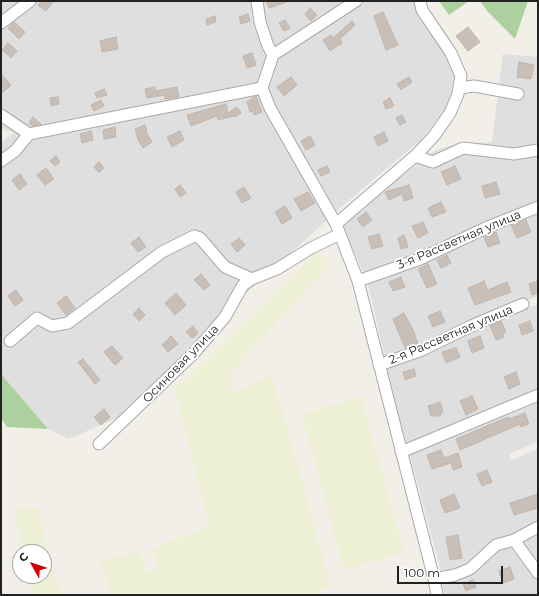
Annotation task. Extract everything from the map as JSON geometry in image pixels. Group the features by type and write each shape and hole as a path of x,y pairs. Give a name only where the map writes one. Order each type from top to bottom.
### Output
{"street":[{"path":"1,23 30,1"},
{"path":"257,1 260,22 268,46 273,55"},
{"path":"356,1 273,55 262,88 270,108 338,229 358,281 437,595"},
{"name":"Осиновая улица","path":"99,444 194,353 225,317 243,286 252,279 277,269 338,229 434,136 450,113 460,88 461,76 451,53 422,10 420,1"},
{"path":"460,88 474,86 518,94"},
{"path":"1,161 15,151 29,134 262,88"},
{"path":"1,115 29,134"},
{"path":"415,156 433,162 463,148 514,154 538,150"},
{"name":"3-я Рассветная улица","path":"358,281 420,260 490,226 538,207"},
{"path":"10,341 36,318 52,326 68,323 162,252 194,236 200,238 225,267 252,279"},
{"name":"2-я Рассветная улица","path":"379,365 422,350 471,326 523,304"},
{"path":"401,452 538,395"},
{"path":"434,579 455,575 470,569 496,545 514,540 538,527"},
{"path":"514,540 538,574"}],"shaded area":[{"path":"1,1 416,1 414,4 457,68 448,106 421,140 348,201 242,297 154,401 69,439 48,429 1,374 1,142 14,133 1,129"},
{"path":"503,54 538,57 538,200 421,255 364,274 344,229 343,222 434,151 458,143 492,142"},
{"path":"538,208 538,296 385,358 368,284"},
{"path":"538,304 538,393 407,445 385,368"},
{"path":"538,396 538,442 509,454 511,460 538,449 538,595 444,595 441,571 410,455"}],"green space":[{"path":"439,1 469,1 449,15"},
{"path":"480,1 528,1 515,39 488,12"},
{"path":"318,252 330,264 231,373 233,395 272,374 331,588 307,595 111,595 100,560 140,552 147,573 158,568 152,549 209,526 175,390"},
{"path":"1,374 48,429 7,427 1,418"},
{"path":"361,397 404,553 344,570 302,414"},
{"path":"37,507 47,544 22,544 14,510"},
{"path":"52,564 60,595 34,595 32,584 52,584"}],"building":[{"path":"41,1 54,1 46,11 38,5"},
{"path":"266,1 287,1 287,2 269,8"},
{"path":"310,8 317,15 311,21 305,14"},
{"path":"383,12 398,45 386,50 374,16"},
{"path":"248,14 250,21 241,24 239,17"},
{"path":"215,16 216,22 207,25 206,19"},
{"path":"285,20 290,28 284,31 279,23"},
{"path":"352,21 355,25 340,39 342,43 330,51 323,40 331,35 333,38"},
{"path":"14,22 25,32 19,39 8,28"},
{"path":"468,27 480,42 468,51 456,36"},
{"path":"116,37 118,49 102,52 100,41"},
{"path":"8,43 17,51 11,58 2,50"},
{"path":"252,53 256,65 247,68 243,56"},
{"path":"519,62 534,65 531,79 517,77"},
{"path":"1,74 11,85 1,94"},
{"path":"291,77 297,85 284,96 277,87"},
{"path":"409,77 412,82 401,90 397,84"},
{"path":"155,87 155,91 177,87 179,97 165,99 165,95 147,98 145,89"},
{"path":"104,89 107,95 97,98 95,93"},
{"path":"256,96 262,112 254,115 253,111 250,112 247,102"},
{"path":"58,97 59,104 51,106 50,98"},
{"path":"390,98 394,106 386,109 383,102"},
{"path":"101,100 104,106 94,111 91,105"},
{"path":"226,104 228,113 237,107 241,113 235,117 218,120 217,116 191,126 187,115"},
{"path":"402,115 406,122 400,125 396,118"},
{"path":"33,117 41,124 40,125 33,126 29,123"},
{"path":"145,125 146,132 152,142 143,148 138,140 135,129"},
{"path":"115,127 116,137 104,139 103,130"},
{"path":"91,131 93,140 82,143 80,134"},
{"path":"180,131 184,140 172,147 167,137"},
{"path":"384,132 388,141 378,146 374,137"},
{"path":"310,136 315,145 306,150 301,141"},
{"path":"56,156 60,162 55,166 50,161"},
{"path":"99,162 104,168 99,173 94,167"},
{"path":"327,166 330,172 321,176 318,170"},
{"path":"455,166 461,179 447,185 441,172"},
{"path":"46,168 54,179 45,185 37,175"},
{"path":"20,174 27,184 19,190 12,180"},
{"path":"496,182 500,194 485,198 482,186"},
{"path":"180,185 186,193 180,197 175,189"},
{"path":"409,185 413,198 404,201 402,194 389,200 385,192"},
{"path":"244,187 251,198 242,203 236,192"},
{"path":"308,192 315,203 301,211 294,199"},
{"path":"441,202 446,212 432,217 428,208"},
{"path":"285,206 292,218 282,224 275,212"},
{"path":"366,212 372,220 363,227 357,219"},
{"path":"526,220 531,232 517,238 511,225"},
{"path":"423,222 428,233 418,238 412,226"},
{"path":"496,232 500,243 488,247 484,237"},
{"path":"379,234 383,246 372,249 368,237"},
{"path":"404,235 408,247 401,249 398,238"},
{"path":"139,237 146,247 138,252 131,243"},
{"path":"239,238 245,245 237,252 231,244"},
{"path":"447,255 451,263 441,268 437,260"},
{"path":"428,264 437,284 427,288 418,269"},
{"path":"201,274 210,285 204,290 194,280"},
{"path":"401,277 405,287 393,291 389,282"},
{"path":"484,281 488,290 507,282 511,292 475,305 468,288"},
{"path":"538,281 538,293 532,295 529,284"},
{"path":"16,290 23,300 15,306 8,296"},
{"path":"176,293 186,305 175,315 165,303"},
{"path":"66,296 75,308 66,315 57,303"},
{"path":"139,308 145,315 139,321 133,314"},
{"path":"440,311 445,322 433,327 428,316"},
{"path":"404,313 413,330 418,344 405,348 393,319"},
{"path":"501,321 506,332 502,334 504,337 496,340 490,326"},
{"path":"530,321 533,331 522,335 519,325"},
{"path":"193,326 198,333 192,338 186,332"},
{"path":"171,336 178,344 168,352 162,345"},
{"path":"480,336 484,348 472,353 468,341"},
{"path":"112,346 123,358 115,365 104,352"},
{"path":"456,348 460,357 446,363 442,352"},
{"path":"83,359 100,380 95,384 78,362"},
{"path":"414,369 416,376 405,380 403,372"},
{"path":"516,372 520,384 509,389 504,377"},
{"path":"472,396 478,409 466,415 460,401"},
{"path":"440,402 443,411 440,416 431,416 428,406"},
{"path":"104,409 110,417 101,425 94,417"},
{"path":"525,413 529,424 521,427 520,424 460,450 456,439 508,417 509,419"},
{"path":"441,450 444,458 458,453 462,467 453,470 451,463 432,469 427,455"},
{"path":"487,470 492,482 482,486 477,474"},
{"path":"454,494 460,508 445,513 440,500"},
{"path":"538,494 538,508 514,515 510,503"},
{"path":"458,535 462,558 450,560 446,537"},
{"path":"510,567 514,579 503,583 499,571"},
{"path":"473,580 476,587 466,591 463,584"}]}
